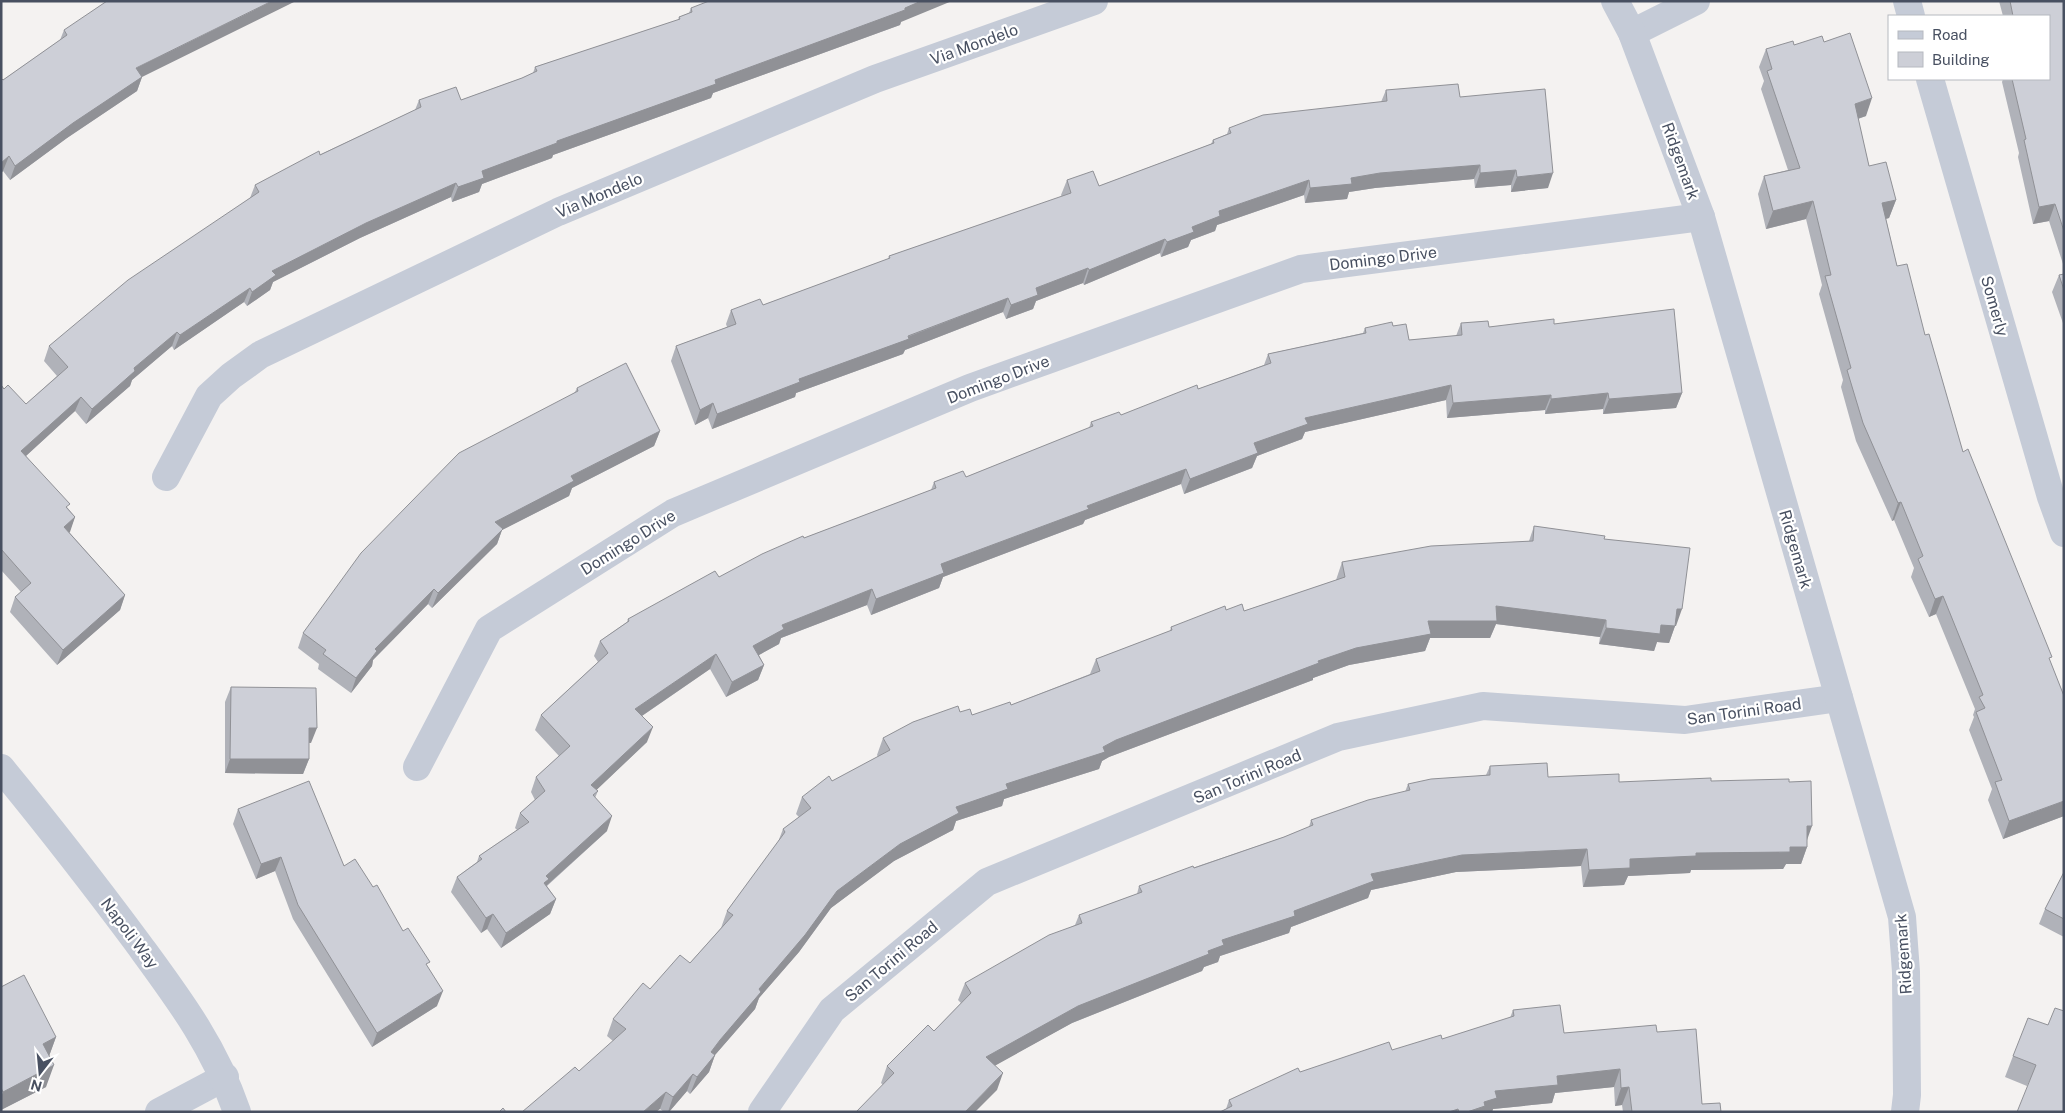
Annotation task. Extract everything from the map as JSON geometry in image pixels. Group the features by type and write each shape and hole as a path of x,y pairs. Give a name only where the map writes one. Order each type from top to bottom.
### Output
{"street":[{"name":"Via Mondelo","path":"166,477 209,396 231,376 260,355 568,208 875,79 1094,1"},
{"name":"Ridgemark","path":"1615,1 1632,33 1701,217 1902,917 1906,972 1907,1095 1905,1112"},
{"path":"1632,33 1696,1"},
{"path":"1907,1 1912,15"},
{"name":"Somerly","path":"1930,80 2051,497 2064,533"},
{"name":"Domingo Drive","path":"417,767 489,629 673,513 970,388 1301,269 1701,217"},
{"name":"San Torini Road","path":"762,1112 832,1010 987,882 1170,808 1338,736 1483,706 1686,720 1838,698"},
{"name":"Napoli Way","path":"1,768 48,824 194,1021 225,1077 237,1112"},
{"path":"158,1112 225,1077"}],"building":[{"path":"107,1 272,1 136,68 142,77 73,123 15,166 9,156 1,163 1,78 3,80 67,35 64,30"},
{"path":"709,1 921,1 905,8 905,10 715,80 716,84 557,141 557,143 482,171 484,178 458,187 456,183 366,223 272,271 276,275 252,292 250,288 180,335 177,332 134,368 135,371 92,409 81,397 21,451 70,504 66,507 75,517 64,527 125,595 63,650 15,597 31,583 1,549 1,385 4,389 8,385 26,404 68,367 49,346 128,280 259,192 255,185 319,151 320,155 421,107 419,100 456,87 461,100 522,78 537,71 535,67 680,19 679,17 692,12 691,8"},
{"path":"2010,1 2064,1 2064,231 2055,204 2039,207 2012,80 2050,80 2050,15 2013,15"},
{"path":"1850,33 1872,98 1855,104 1869,166 1886,162 1896,200 1882,203 1897,266 1907,264 1925,335 1929,334 1963,452 1968,449 2052,657 2049,658 2064,696 2064,801 2009,821 1995,782 2002,780 1976,712 1985,708 1979,697 1983,695 1943,596 1935,599 1918,559 1923,556 1901,502 1898,503 1863,423 1847,370 1851,368 1825,276 1831,275 1813,201 1773,211 1764,176 1800,168 1767,71 1772,69 1766,49 1793,41 1794,45 1822,36 1824,42"},
{"path":"1458,84 1460,97 1545,89 1553,173 1517,177 1516,170 1480,173 1480,165 1380,173 1351,178 1352,184 1310,188 1309,180 1219,211 1220,216 1192,227 1194,232 1167,242 1165,239 1089,270 1088,268 1036,288 1038,295 1011,305 1008,298 908,336 909,339 799,379 800,382 717,414 713,403 700,410 676,346 736,324 731,310 760,299 763,305 890,258 889,256 1071,193 1067,180 1093,171 1099,186 1214,143 1213,140 1231,133 1229,128 1263,115 1387,101 1386,90"},
{"path":"2064,274 2064,290 2059,275"},
{"path":"1674,309 1682,393 1609,399 1608,393 1551,399 1551,395 1453,403 1451,385 1305,418 1308,424 1254,443 1258,453 1190,479 1186,469 1087,506 1089,509 941,564 944,573 876,599 872,589 782,625 784,629 753,646 764,665 732,682 716,654 635,709 653,727 591,785 598,791 593,795 612,816 546,876 549,879 544,883 556,899 506,933 493,914 486,918 457,877 482,859 479,856 529,822 520,813 545,791 536,777 570,746 541,715 608,653 600,641 629,621 628,619 715,571 719,577 762,554 803,536 804,538 936,488 934,482 963,471 966,477 1093,426 1091,422 1119,412 1121,415 1197,385 1198,389 1271,363 1268,354 1366,333 1365,328 1392,322 1393,326 1406,324 1409,340 1462,335 1461,323 1488,321 1489,327 1554,319 1554,324"},
{"path":"626,363 660,431 571,476 574,481 495,522 503,529 438,593 434,589 375,649 377,651 356,678 323,654 326,650 303,633 361,553 459,453 578,391 577,388"},
{"path":"1534,526 1605,536 1604,539 1690,548 1682,609 1677,609 1675,626 1661,625 1660,634 1606,628 1606,620 1496,606 1497,621 1428,621 1431,634 1356,648 1318,661 1319,663 1116,740 1103,747 1105,752 1006,784 1008,789 956,807 959,813 900,844 837,891 805,935 759,989 761,992 711,1052 715,1055 697,1077 693,1074 673,1097 666,1092 643,1112 522,1112 575,1067 579,1071 626,1029 613,1019 643,983 650,989 680,955 690,963 733,915 727,911 785,832 783,829 811,808 802,797 829,776 832,781 890,750 883,738 913,722 958,706 960,712 970,709 972,715 1010,702 1011,705 1100,671 1096,659 1172,630 1171,627 1225,606 1226,610 1242,604 1244,611 1345,577 1342,562 1431,546 1533,541"},
{"path":"231,687 316,688 317,728 309,728 309,759 230,759"},
{"path":"1547,763 1548,777 1619,774 1619,782 1711,778 1711,781 1789,779 1789,782 1811,781 1812,826 1807,826 1807,847 1790,847 1790,852 1696,853 1696,856 1630,859 1630,868 1589,870 1587,849 1462,855 1371,874 1374,881 1294,911 1295,916 1222,940 1224,945 1208,951 1209,954 1078,1006 986,1057 1003,1073 965,1112 856,1112 894,1073 887,1066 928,1025 934,1031 971,993 965,983 1049,935 1082,923 1079,915 1142,892 1139,886 1193,866 1194,868 1284,837 1313,825 1311,820 1368,800 1410,790 1408,784 1431,779 1490,775 1490,766"},
{"path":"309,781 344,866 355,859 373,887 377,885 403,931 408,928 430,962 426,964 443,991 377,1033 298,905 281,857 261,864 238,809"},
{"path":"2064,872 2064,919 2045,909"},
{"path":"24,975 56,1037 43,1044 54,1065 3,1092 1,1088 1,987"},
{"path":"1560,1005 1564,1033 1656,1025 1657,1032 1696,1029 1702,1104 1720,1103 1721,1112 1632,1112 1629,1087 1621,1088 1620,1069 1557,1076 1558,1085 1495,1091 1497,1098 1484,1102 1485,1106 1467,1112 1459,1112 1458,1109 1449,1112 1220,1112 1232,1106 1229,1100 1298,1068 1300,1072 1389,1042 1392,1050 1441,1035 1442,1039 1514,1016 1513,1010"},
{"path":"2055,1008 2064,1011 2064,1112 2017,1112 2036,1065 2013,1056 2028,1018 2048,1025"}]}
